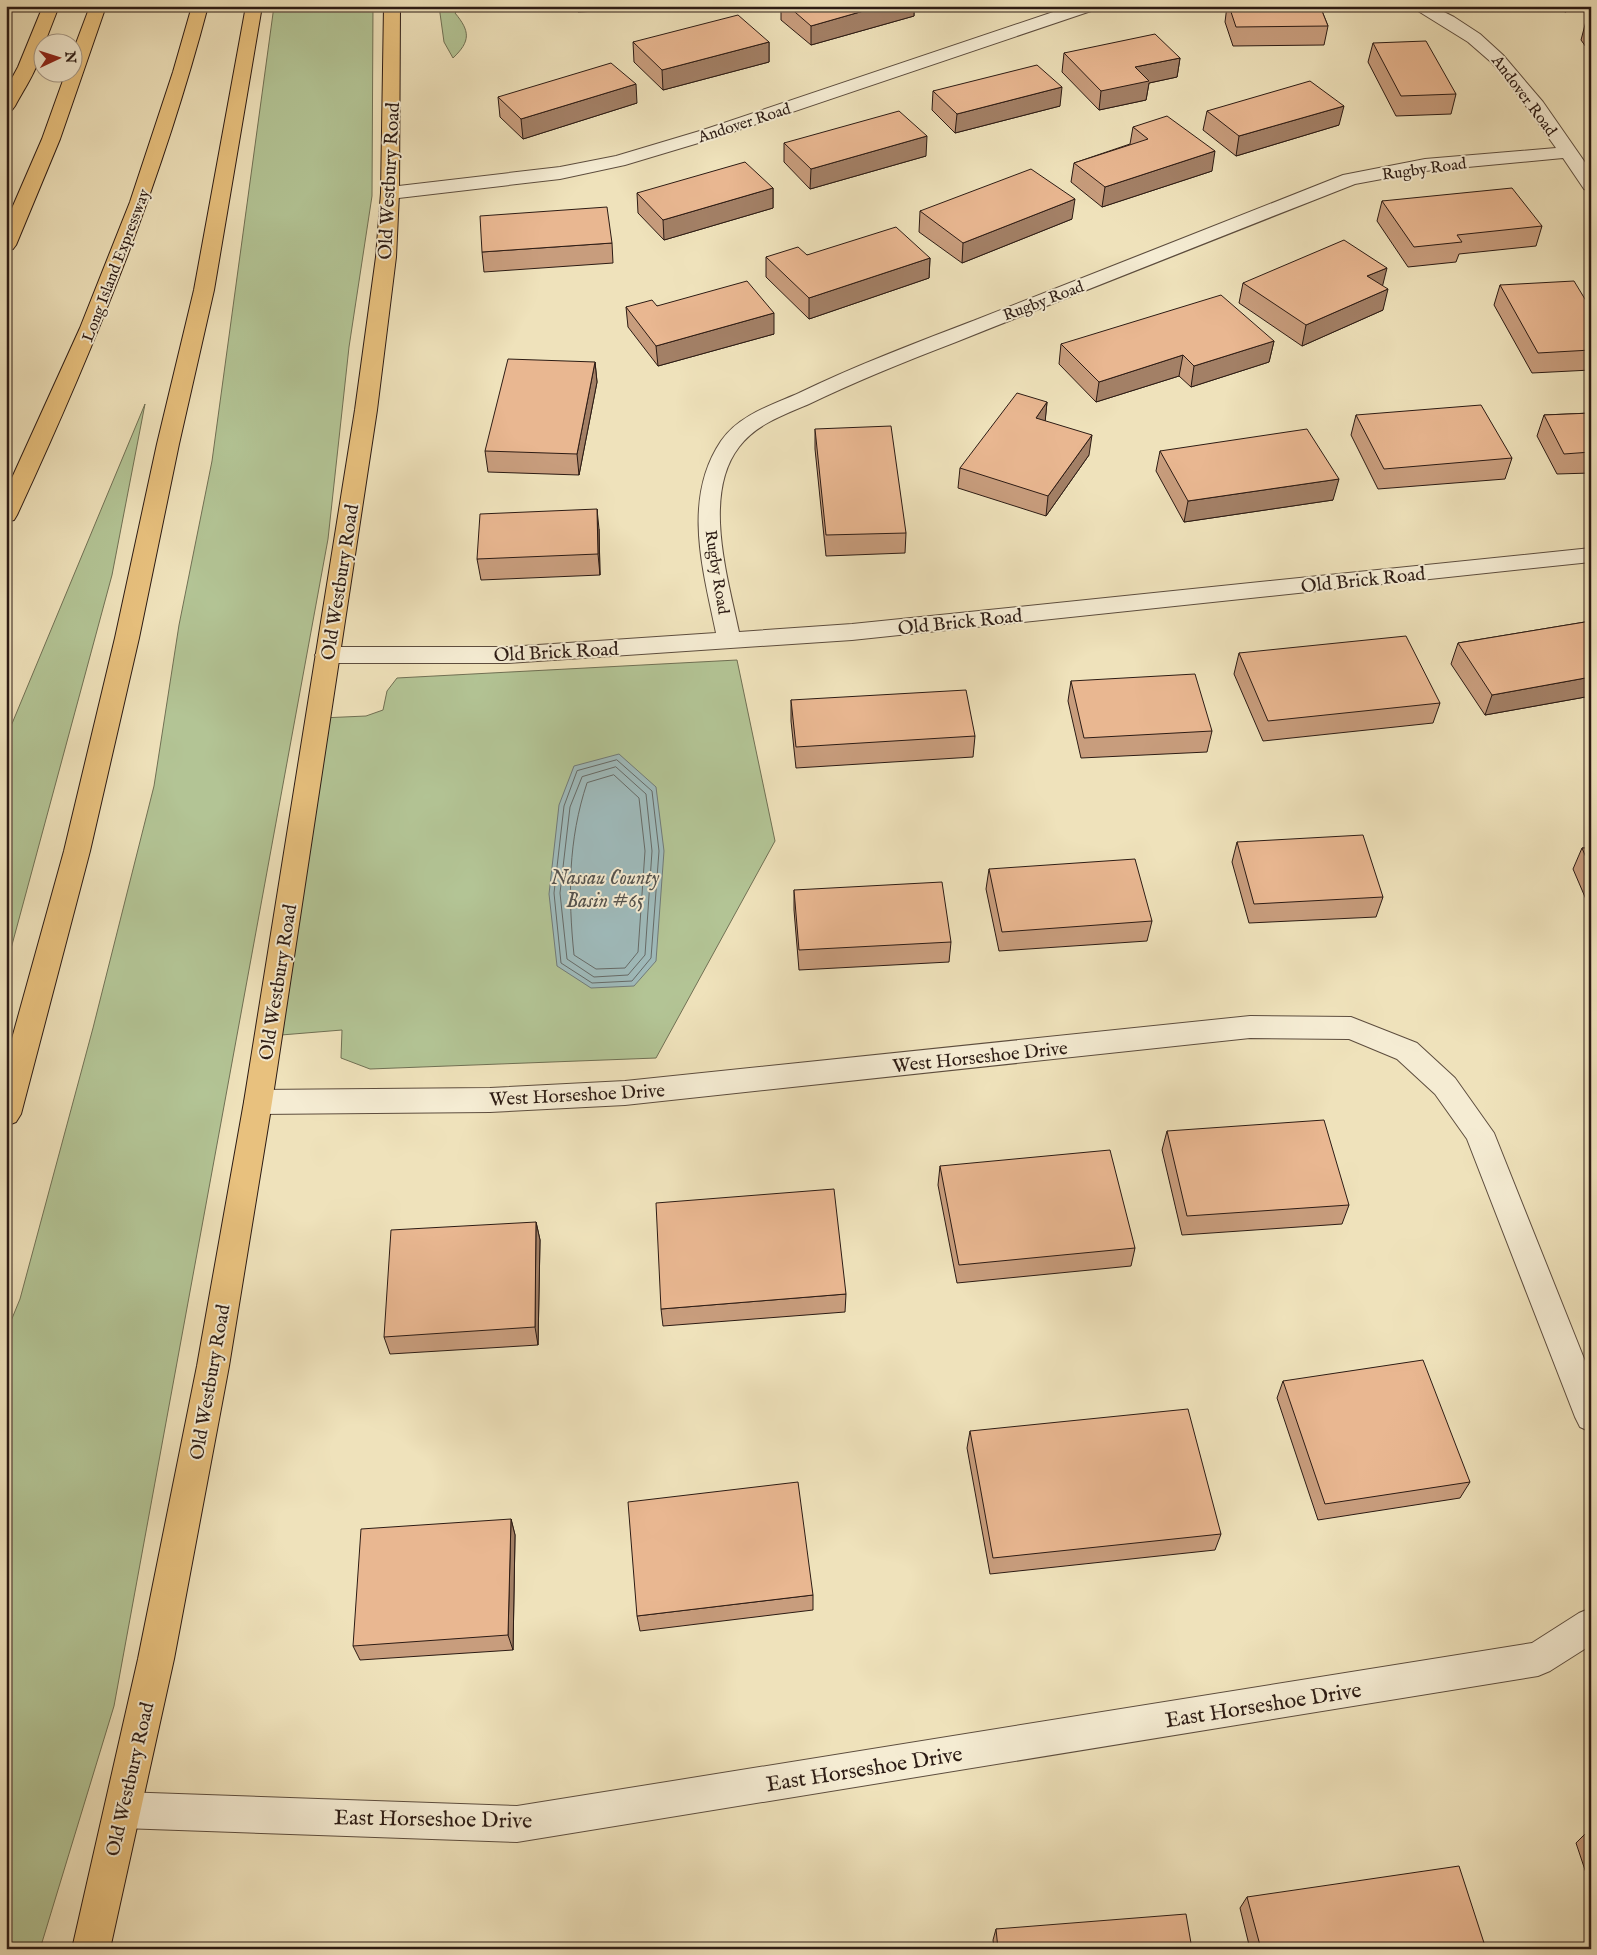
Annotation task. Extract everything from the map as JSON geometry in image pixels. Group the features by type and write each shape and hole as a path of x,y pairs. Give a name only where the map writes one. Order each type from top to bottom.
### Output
{"main road":[{"path":"6,106 26,67 51,6"},
{"path":"6,245 51,139 98,6"},
{"name":"Long Island Expressway","path":"6,515 80,355 141,201 170,113 200,6"},
{"path":"6,1114 75,860 127,638 168,444 204,290 254,6"},
{"name":"Old Westbury Road","path":"90,1949 186,1513 258,1102 366,410 386,257 390,193 392,6"}],"street":[{"name":"Andover Road","path":"390,193 560,173 619,160 709,134 1088,6"},
{"name":"Andover Road","path":"1418,6 1466,30 1493,52 1510,70 1591,185"},
{"name":"Rugby Road","path":"729,640 710,537 710,490 723,453 740,431 753,422 851,376 1350,180 1425,165 1567,152"},
{"name":"Old Brick Road","path":"327,655 507,655 852,632 1591,555"},
{"name":"West Horseshoe Drive","path":"258,1102 490,1100 625,1093 1250,1027 1351,1028 1407,1051 1444,1086 1479,1133 1591,1417"},
{"name":"East Horseshoe Drive","path":"122,1810 517,1824 1538,1659 1591,1625"}],"green space":[{"path":"274,6 373,6 372,196 349,347 328,539 114,1706 40,1949 6,1949 6,1333 20,1299 93,1028 154,786 179,625 212,461"},
{"path":"439,6 463,6 455,13 464,25 466,36 463,46 453,58 444,42"},
{"path":"145,404 112,575 6,967 6,738"},
{"path":"737,660 775,841 656,1058 370,1069 341,1058 342,1030 269,1036 321,718 366,716 383,710 387,691 397,678"}],"water":[{"name":"Nassau County Basin #65","path":"619,754 656,787 664,851 656,961 634,986 591,988 557,966 549,894 559,805 574,766"}],"building":[{"path":"788,6 881,6 811,26"},
{"path":"1229,6 1320,6 1328,26 1236,27"},
{"path":"738,15 769,42 662,70 633,42"},
{"path":"1155,34 1180,58 1135,67 1149,81 1101,91 1064,53"},
{"path":"1426,41 1456,94 1401,96 1373,43"},
{"path":"611,63 636,84 521,119 498,97"},
{"path":"1037,65 1062,87 957,114 933,91"},
{"path":"1310,81 1344,106 1239,136 1207,111"},
{"path":"899,111 927,136 811,169 784,143"},
{"path":"1167,116 1215,151 1105,187 1074,163 1148,139 1133,127"},
{"path":"745,162 773,188 663,220 637,193"},
{"path":"1031,169 1075,199 963,243 920,211"},
{"path":"1512,188 1542,226 1457,235 1462,242 1414,247 1382,201"},
{"path":"607,207 612,243 482,252 480,216"},
{"path":"896,227 930,258 809,298 766,257 798,247 807,255"},
{"path":"1344,240 1387,268 1367,276 1388,289 1306,325 1243,283"},
{"path":"747,281 774,313 656,346 626,307 652,300 657,306"},
{"path":"1574,281 1591,309 1591,350 1538,353 1500,285"},
{"path":"1221,295 1274,341 1194,366 1183,355 1099,382 1061,344"},
{"path":"508,359 595,362 577,454 485,451"},
{"path":"1017,393 1047,402 1036,418 1092,435 1048,496 960,468"},
{"path":"1481,405 1512,458 1384,469 1356,415"},
{"path":"1591,413 1591,452 1564,454 1544,415"},
{"path":"891,426 906,533 826,535 815,429"},
{"path":"1307,429 1339,479 1188,501 1160,451"},
{"path":"597,509 598,554 477,559 480,514"},
{"path":"1591,621 1591,677 1492,695 1458,643"},
{"path":"1406,636 1440,703 1268,721 1239,653"},
{"path":"1195,674 1212,731 1084,738 1071,681"},
{"path":"966,690 975,736 796,747 791,700"},
{"path":"1363,835 1383,897 1254,904 1237,842"},
{"path":"1582,848 1591,848 1591,869"},
{"path":"1135,859 1152,921 1002,932 989,869"},
{"path":"942,882 951,942 799,950 794,890"},
{"path":"1324,1120 1349,1205 1187,1216 1167,1131"},
{"path":"1110,1150 1135,1248 959,1265 940,1166"},
{"path":"834,1189 846,1294 661,1309 656,1203"},
{"path":"536,1222 535,1327 384,1337 391,1230"},
{"path":"1423,1360 1470,1482 1325,1504 1283,1381"},
{"path":"1188,1409 1221,1534 993,1558 970,1431"},
{"path":"798,1482 813,1595 637,1616 628,1502"},
{"path":"511,1519 508,1635 353,1646 361,1529"},
{"path":"1459,1866 1486,1949 1261,1949 1247,1897"},
{"path":"1186,1914 1192,1949 998,1949 996,1929"}]}
